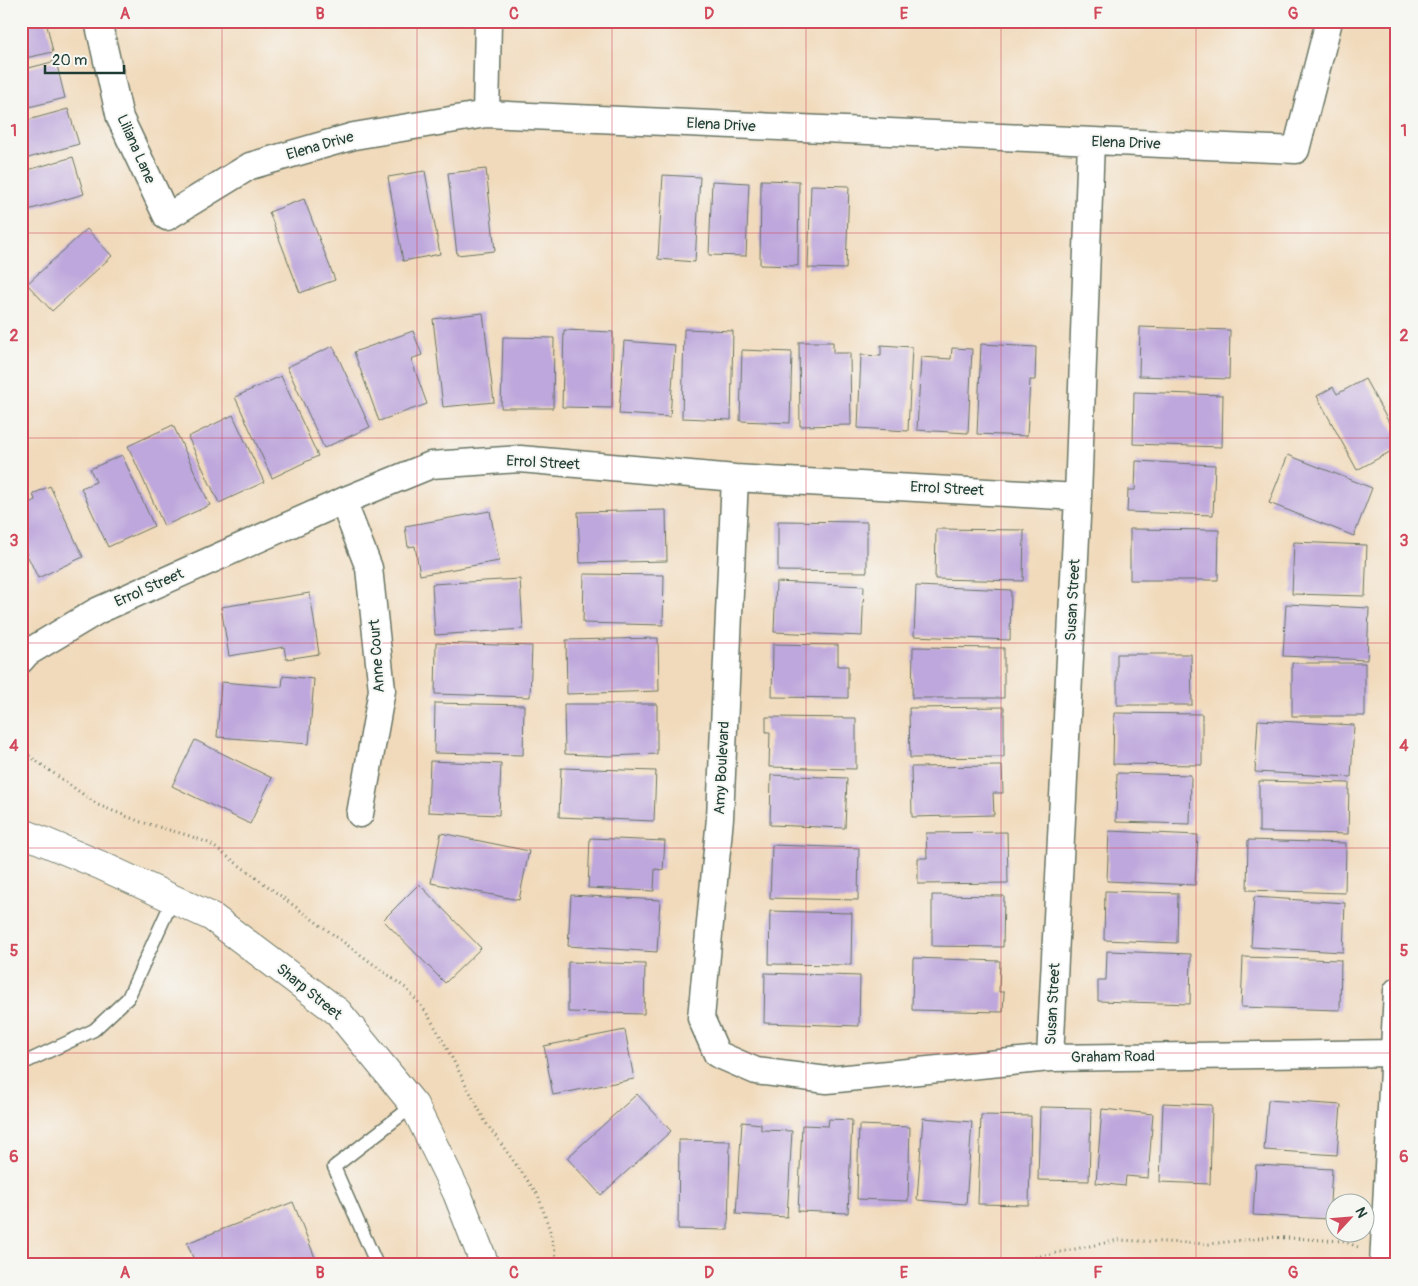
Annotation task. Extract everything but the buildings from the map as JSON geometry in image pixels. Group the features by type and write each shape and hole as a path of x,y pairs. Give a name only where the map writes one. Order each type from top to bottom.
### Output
{"street":[{"name":"Liliana Lane","path":"98,21 120,118 167,217"},
{"path":"486,114 488,21"},
{"name":"Elena Drive","path":"167,217 250,166 354,136 486,114 1296,150 1329,21"},
{"name":"Susan Street","path":"1050,1058 1078,496 1091,141"},
{"name":"Errol Street","path":"21,660 27,653 97,611 343,501 431,465 520,459 735,478 1078,496"},
{"name":"Amy Boulevard","path":"717,1054 701,1018 720,818 735,478"},
{"name":"Anne Court","path":"343,501 368,568 382,690 360,814"},
{"name":"Sharp Street","path":"21,832 212,918 338,1012 414,1105 457,1193 485,1265"},
{"path":"1383,1258 1397,991"},
{"name":"Graham Road","path":"717,1054 756,1071 827,1080 1050,1058 1394,1053"}],"lane":[{"path":"28,1060 94,1030 128,998 173,899"},
{"path":"377,1265 334,1167 414,1105"}],"path":[{"path":"981,1265 1007,1263 1119,1240 1209,1244 1280,1237 1343,1241 1383,1258"}]}
